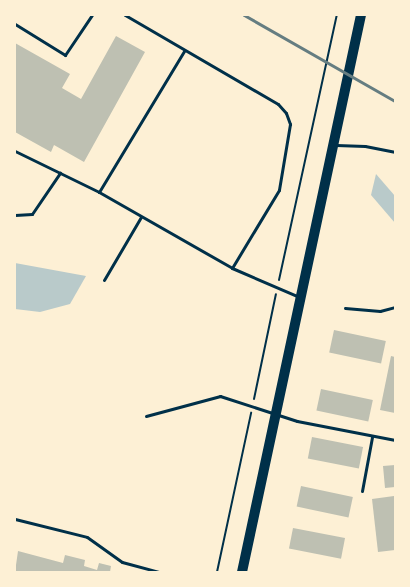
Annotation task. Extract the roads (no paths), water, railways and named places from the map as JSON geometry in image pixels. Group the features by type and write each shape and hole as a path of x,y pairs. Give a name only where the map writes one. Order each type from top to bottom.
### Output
{"main road":[{"path":"242,572 274,414 334,145 361,15"}],"lane":[{"path":"15,24 65,55 92,15"},
{"path":"125,15 184,51 278,104 286,113 290,124 279,190 232,268"},
{"path":"99,192 184,51"},
{"path":"334,145 365,146 395,152"},
{"path":"15,151 99,192 232,268 277,289 300,297"},
{"path":"15,215 32,214 60,173"},
{"path":"104,280 141,217"},
{"path":"345,308 380,311 395,307"},
{"path":"146,416 220,396 274,414 372,437 395,440"},
{"path":"362,491 372,437"},
{"path":"15,519 87,536 122,562 159,572"}],"railway":[{"path":"244,15 395,101"}]}
